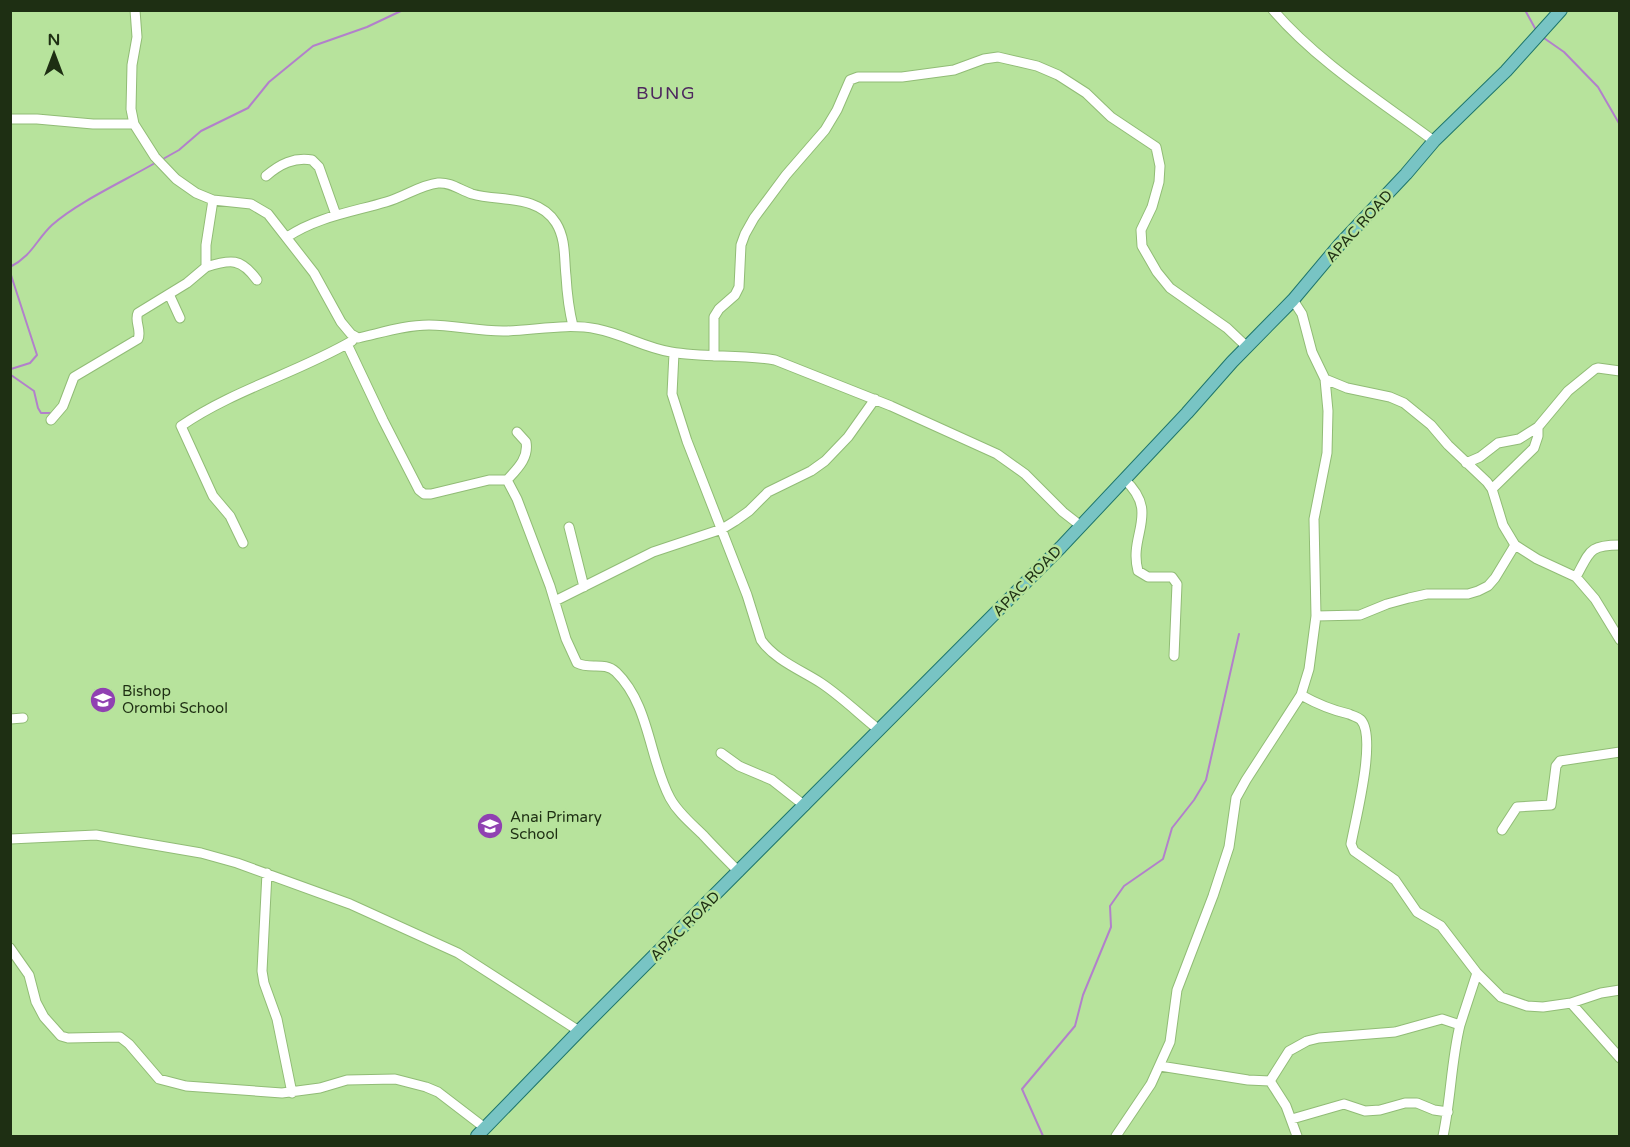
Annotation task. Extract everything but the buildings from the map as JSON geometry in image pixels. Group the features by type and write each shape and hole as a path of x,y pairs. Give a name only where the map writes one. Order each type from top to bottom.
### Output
{"main road":[{"name":"APAC ROAD","path":"481,1132 1081,526 1293,300 1340,244 1434,141 1506,71 1561,10"}],"street":[{"path":"135,10 138,37 132,65 131,109 134,124 155,158 176,179 196,193 213,200 251,204 268,214 314,273 336,315 351,334 358,338"},
{"path":"1273,10 1291,31 1323,60 1434,141"},
{"path":"714,356 714,317 719,309 735,295 739,287 741,245 745,234 786,175 825,130 850,80 858,76 902,77 954,70 984,59 998,57 1037,66 1058,75 1086,93 1111,117 1156,147 1160,166 1159,182 1152,207 1141,230 1142,246 1156,272 1170,288 1227,328 1247,347"},
{"path":"10,119 37,118 93,124 134,124"},
{"path":"266,176 284,163 312,160 319,167 336,215"},
{"path":"287,237 304,226 388,201 428,184 451,184 472,194 529,203 550,215 564,242 573,326"},
{"path":"206,267 206,245 213,200"},
{"path":"51,420 63,406 74,377 138,339 140,334 136,318 138,313 187,283 206,267 235,261 246,266 257,280"},
{"path":"169,294 180,318"},
{"path":"1116,1137 1160,1066 1170,1042 1177,990 1229,847 1236,798 1301,695 1314,645 1316,616 1314,519 1328,436 1328,411 1325,379 1312,352 1302,314 1293,300"},
{"path":"243,543 230,516 213,496 181,426 227,400 358,338 405,327 429,325 495,331 573,326 614,333 643,346 674,353 758,357 775,360 875,399 997,454 1011,463 1081,526"},
{"path":"347,344 383,420 419,490 424,494 431,495 489,480 507,480 526,454 526,442 517,432"},
{"path":"674,353 672,394 687,441 764,645 791,666 821,683 879,730"},
{"path":"1466,463 1480,457 1498,443 1519,439 1538,427 1568,391 1590,372 1598,368 1620,371"},
{"path":"1325,379 1347,388 1390,397 1404,403 1431,426 1466,463 1483,477 1492,489 1503,525 1515,545 1537,559 1576,577 1595,599 1620,640"},
{"path":"555,601 653,552 722,529 749,511 768,492 811,471 825,461 848,437 875,399"},
{"path":"1492,489 1534,448 1538,427"},
{"path":"1124,479 1138,494 1142,512 1136,564 1138,571 1148,577 1172,577 1177,584 1174,656"},
{"path":"507,480 517,499 555,601 566,639 577,663 588,667 602,665 616,672 633,696 644,719 670,798 681,814 739,872"},
{"path":"568,527 584,587"},
{"path":"1316,616 1360,615 1387,604 1427,594 1468,594 1478,591 1488,586 1495,578 1515,545"},
{"path":"1576,577 1587,556 1596,547 1620,545"},
{"path":"1301,695 1328,709 1359,718 1363,724 1366,744 1365,768 1351,844 1354,851 1395,880 1417,912 1441,926 1477,974 1494,992 1512,1002 1543,1007 1571,1004 1600,993 1620,990"},
{"path":"10,719 22,718"},
{"path":"1502,830 1517,807 1551,805 1556,766 1560,761 1620,752"},
{"path":"721,753 739,766 772,780 805,806"},
{"path":"10,839 96,835 201,853 267,873 350,904 458,953 579,1031"},
{"path":"267,873 262,971 277,1019 292,1093"},
{"path":"10,948 29,975 36,1002 44,1017 61,1036 68,1038 120,1037 129,1044 159,1079 166,1082 186,1086 292,1093 347,1080 395,1079 438,1092 481,1132"},
{"path":"1443,1137 1454,1053 1460,1025 1477,974"},
{"path":"1571,1004 1620,1058"},
{"path":"1270,1081 1289,1051 1307,1041 1395,1032 1442,1019 1460,1025"},
{"path":"1160,1066 1248,1080 1270,1081"},
{"path":"1270,1081 1292,1119 1297,1137"},
{"path":"1292,1119 1344,1104 1365,1111 1380,1110 1405,1103 1417,1103 1434,1110 1448,1112"}],"waterway":[{"path":"163,159 179,150 201,131 248,108 269,82 313,46 367,27 403,10"},
{"path":"1525,10 1536,30"},
{"path":"1541,36 1564,52 1598,87 1620,125"},
{"path":"10,267 24,258 52,225 63,216 155,163"},
{"path":"10,272 37,355 30,363 11,369 11,375 34,391 41,413 50,413"},
{"path":"1043,1136 1022,1089 1075,1026 1083,995 1111,927 1110,906 1124,886 1163,859 1172,828 1206,780 1239,634"}],"place":[{"name":"Bishop Orombi School","path":"103,700"},
{"name":"Anai Primary School","path":"490,826"}],"district":[{"name":"BUNG","path":"666,93"}]}
